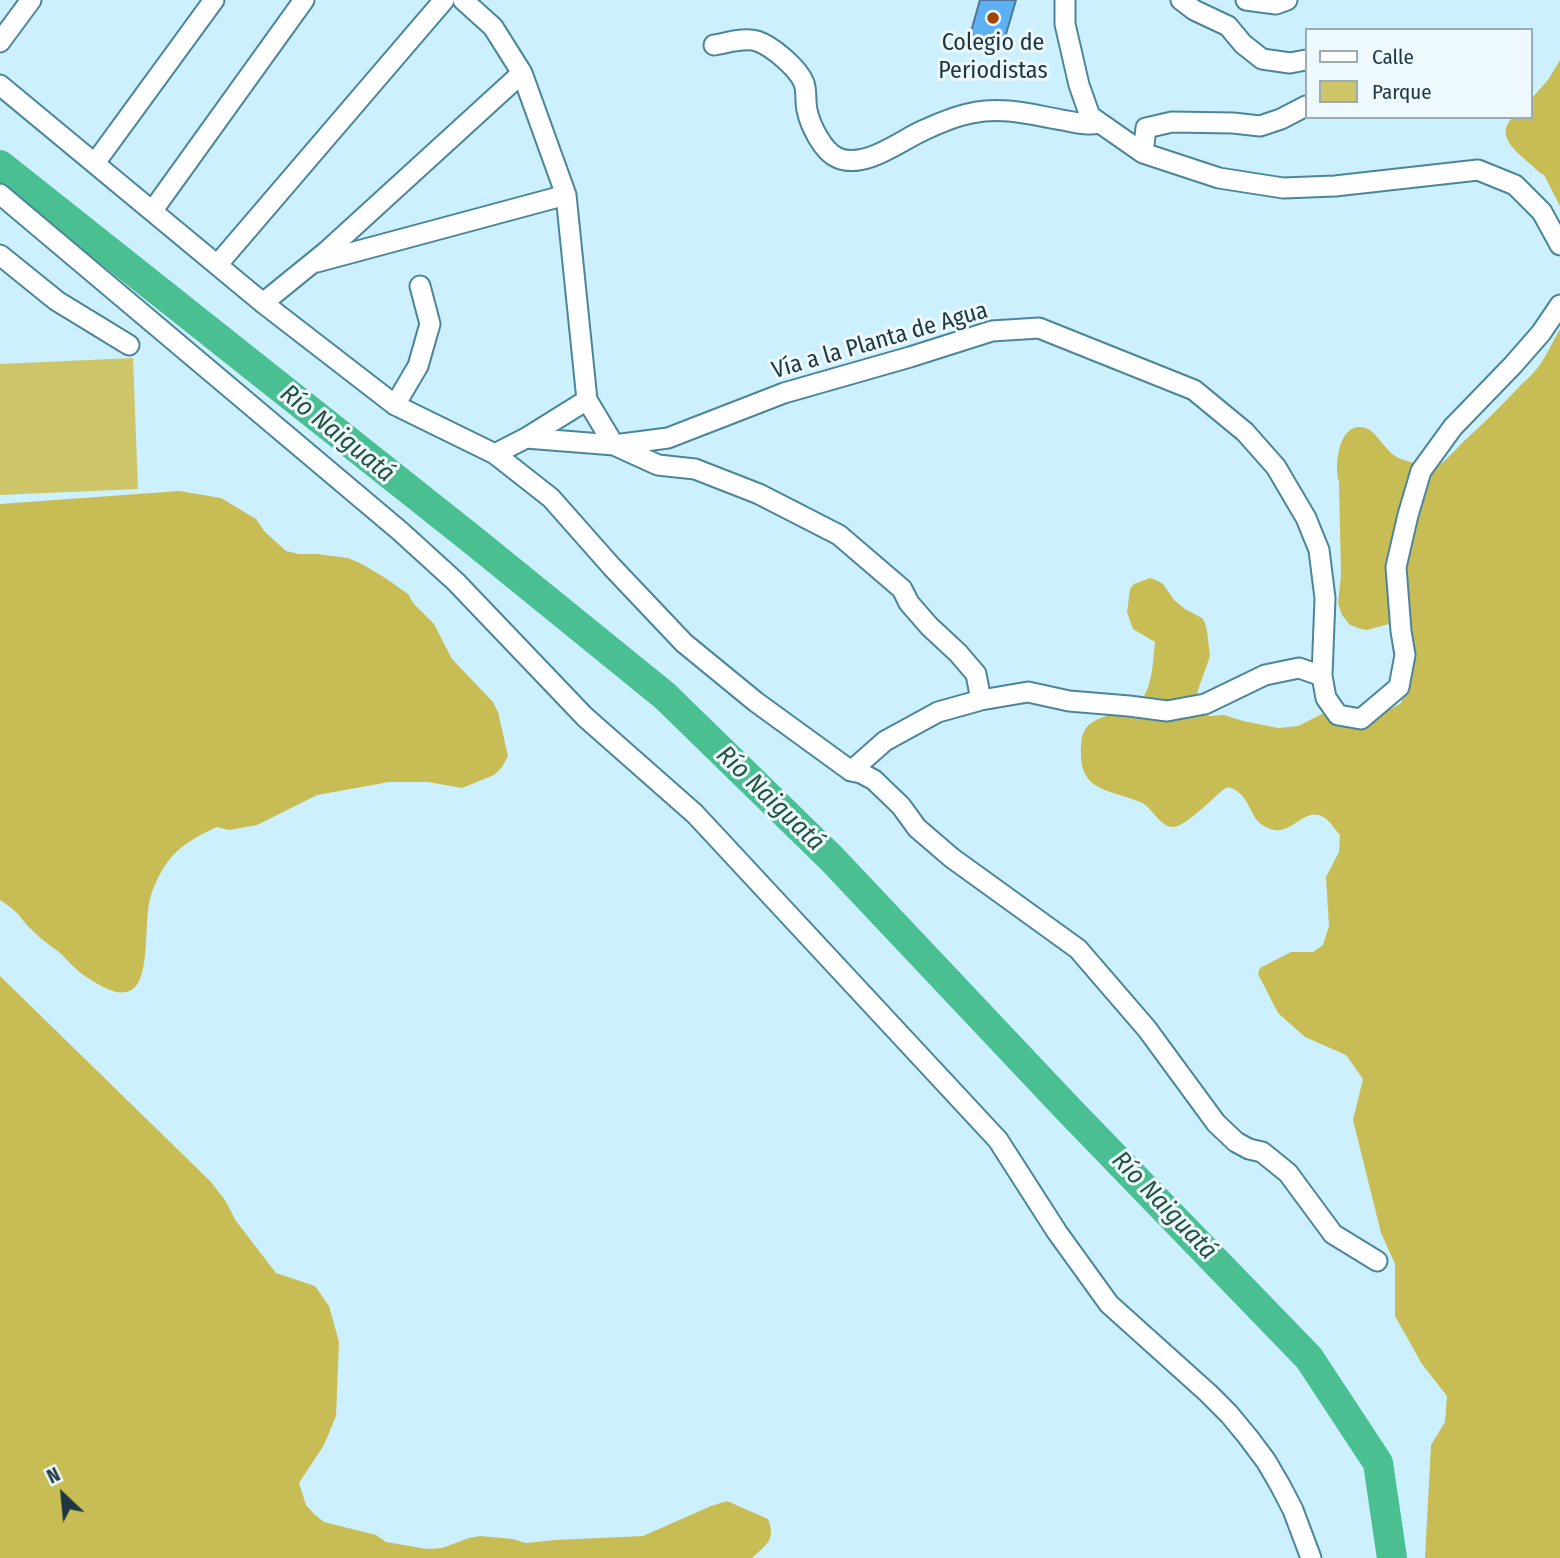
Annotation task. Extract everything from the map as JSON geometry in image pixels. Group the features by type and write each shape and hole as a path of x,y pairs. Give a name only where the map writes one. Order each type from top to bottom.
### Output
{"street":[{"path":"0,41 31,0"},
{"path":"95,163 214,0"},
{"path":"153,210 304,0"},
{"path":"218,264 443,0"},
{"path":"463,0 493,27 522,73 566,195 587,401 614,445"},
{"path":"1065,0 1065,24 1079,85 1090,116 1143,153 1219,178 1283,188 1335,186 1478,170 1515,185 1542,212 1560,244"},
{"path":"1181,0 1194,10 1228,26 1243,44 1262,59 1290,63 1304,60"},
{"path":"1245,0 1276,4 1287,0"},
{"path":"714,45 743,40 757,41 785,59 804,82 807,110 817,134 827,150 840,159 875,156 925,129 986,110 1014,111 1087,124 1099,123"},
{"path":"263,303 311,264 522,73"},
{"path":"0,85 263,303 395,405 495,454 551,498 684,643 756,702 851,771 874,779 901,806 917,828 934,843 1078,949 1147,1029 1216,1124 1236,1142 1262,1152 1288,1173 1333,1234 1377,1261"},
{"path":"1143,153 1146,128 1172,122 1260,126 1282,119 1304,107"},
{"path":"0,194 400,531 456,582 585,717 695,814 998,1140 1057,1232 1109,1304 1208,1393 1235,1422 1266,1461 1280,1485 1293,1510 1311,1558"},
{"path":"311,264 566,195"},
{"path":"0,281 5,277 5,259"},
{"path":"5,259 57,301 129,345"},
{"path":"395,405 418,366 430,324 420,286"},
{"name":"Vía a la Planta de Agua","path":"614,445 668,439 784,393 992,331 1039,328 1194,390 1245,432 1276,467 1306,518 1319,550 1325,598 1322,676 1326,698 1338,715 1361,719 1399,687 1405,655 1396,567 1421,471 1453,426 1513,365 1541,333 1560,305"},
{"path":"495,454 587,401"},
{"path":"526,438 614,445 658,465 695,469 759,494 839,535 902,589 916,611 967,663 976,674 981,700"},
{"path":"851,771 885,741 938,712 981,700 1028,692 1069,701 1167,711 1205,704 1265,675 1299,668 1322,676"}],"green space":[{"path":"133,358 138,489 0,495 0,364"}],"shaded area":[{"path":"1560,60 1560,206 1544,175 1512,147 1506,133 1512,119 1532,119 1532,98 1548,80"},
{"path":"1560,329 1560,1558 1425,1558 1431,1445 1445,1422 1447,1396 1422,1364 1395,1316 1395,1264 1381,1233 1353,1120 1363,1079 1346,1055 1305,1037 1278,1013 1258,974 1260,968 1291,952 1313,952 1323,945 1329,926 1326,877 1339,852 1340,835 1327,820 1318,815 1306,817 1282,830 1266,827 1254,816 1243,797 1229,787 1178,826 1169,826 1142,803 1104,790 1091,782 1083,768 1081,741 1088,726 1129,709 1146,693 1155,642 1133,629 1127,612 1130,589 1134,584 1150,578 1163,584 1174,600 1202,618 1205,623 1210,656 1197,693 1203,713 1209,716 1224,715 1278,728 1298,726 1330,710 1351,708 1383,713 1400,704 1409,684 1400,631 1389,624 1367,630 1350,625 1342,615 1338,603 1341,576 1337,467 1342,441 1351,429 1365,428 1371,430 1397,457 1422,465 1440,464 1534,372"},
{"path":"179,491 221,498 256,519 265,532 286,551 348,558 408,594 434,624 452,659 493,702 498,712 508,756 494,775 462,788 428,782 389,782 317,795 257,825 229,830 217,827 194,839 170,859 152,892 148,908 146,949 138,983 128,992 112,991 80,972 0,900 0,504"},
{"path":"0,976 210,1181 225,1200 236,1221 276,1273 315,1286 329,1306 339,1342 336,1416 324,1445 299,1483 306,1505 324,1522 376,1535 386,1542 427,1549 442,1548 480,1536 526,1543 643,1536 727,1501 768,1519 771,1532 769,1541 752,1558 0,1558"}],"building":[{"name":"Colegio de Periodistas","path":"980,0 1016,0 1004,41 970,35"}],"waterway":[{"name":"Río Naiguatá","path":"0,165 665,696 832,859 1068,1109 1309,1358 1378,1463 1392,1558"}],"place":[{"name":"Colegio de Periodistas","path":"993,18"}]}
